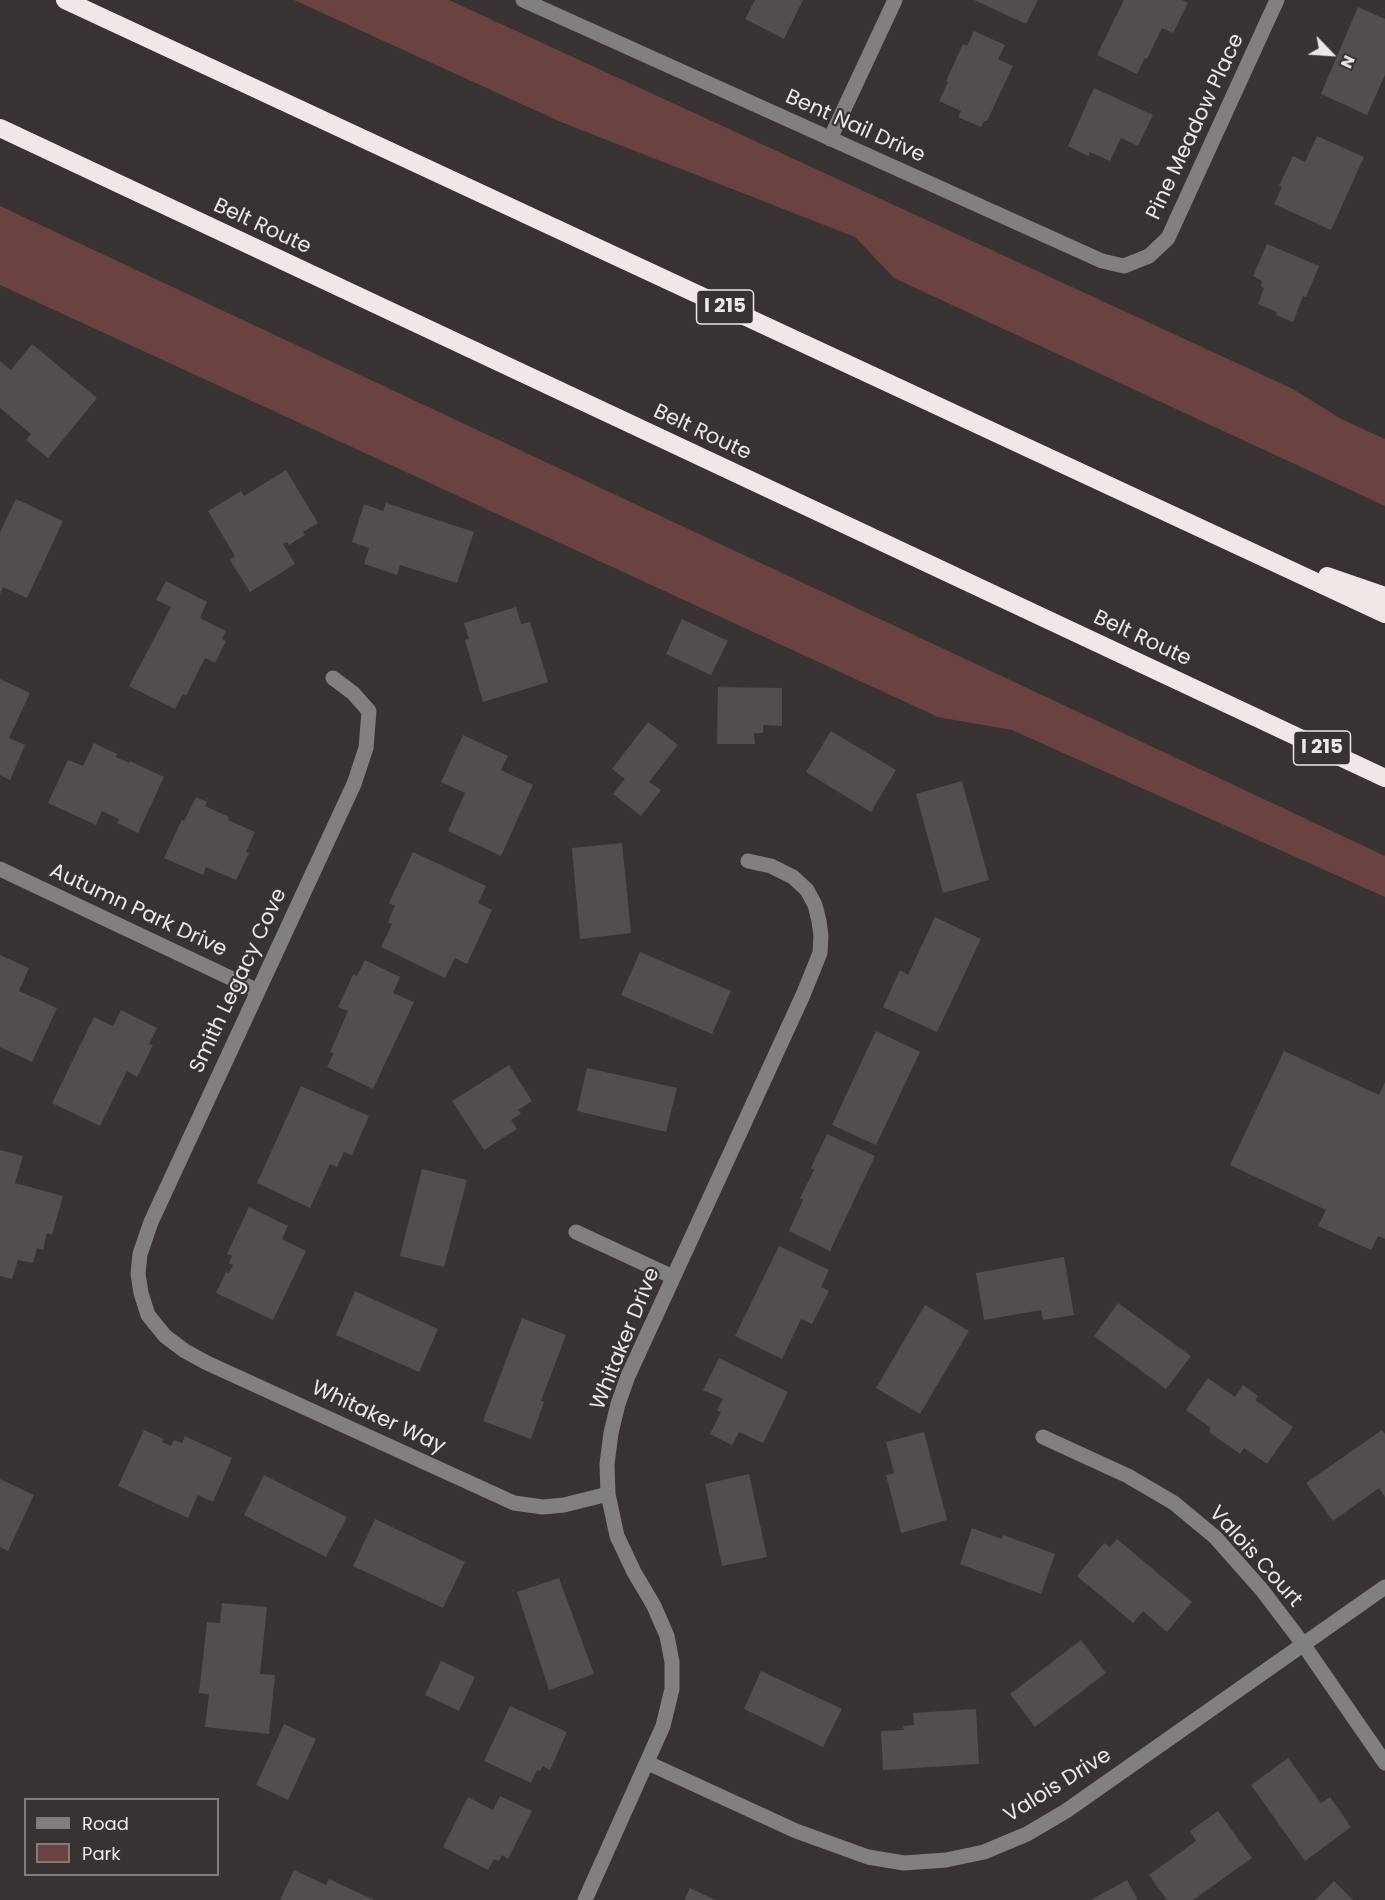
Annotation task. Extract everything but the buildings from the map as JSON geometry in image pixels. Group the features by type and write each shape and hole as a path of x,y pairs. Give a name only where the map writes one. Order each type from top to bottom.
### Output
{"highway":[{"name":"I 215","path":"65,0 1385,614"},
{"name":"Belt Route","path":"0,129 1385,778"},
{"path":"1231,542 1385,596"}],"street":[{"name":"Bent Nail Drive","path":"523,0 1102,261 1124,266 1149,256 1168,238"},
{"path":"830,139 895,0"},
{"name":"Pine Meadow Place","path":"1168,238 1277,0"},
{"name":"Smith Legacy Cove","path":"148,1315 138,1275 140,1254 151,1222 354,784 366,748 369,711 353,693 333,678"},
{"name":"Whitaker Drive","path":"585,1900 648,1763 663,1726 672,1689 672,1662 667,1636 617,1536 608,1494 607,1464 618,1404 628,1376 820,953 821,936 815,905 807,890 793,877 771,866 748,861"},
{"name":"Autumn Park Drive","path":"0,869 258,991"},
{"path":"576,1232 673,1277"},
{"name":"Whitaker Way","path":"148,1315 165,1336 185,1351 207,1363 514,1503 536,1507 564,1505 608,1494"},
{"name":"Valois Court","path":"1043,1437 1128,1476 1174,1503 1215,1537 1262,1590 1303,1644 1385,1763"},
{"name":"Valois Drive","path":"648,1763 796,1831 868,1857 904,1863 946,1860 984,1852 1026,1834 1066,1811 1385,1587"}],"green space":[{"path":"294,0 449,0 1293,389 1341,419 1385,439 1385,506 894,278 855,237 561,122"},
{"path":"0,206 1385,856 1385,897 1012,730 938,717 0,285"}]}
